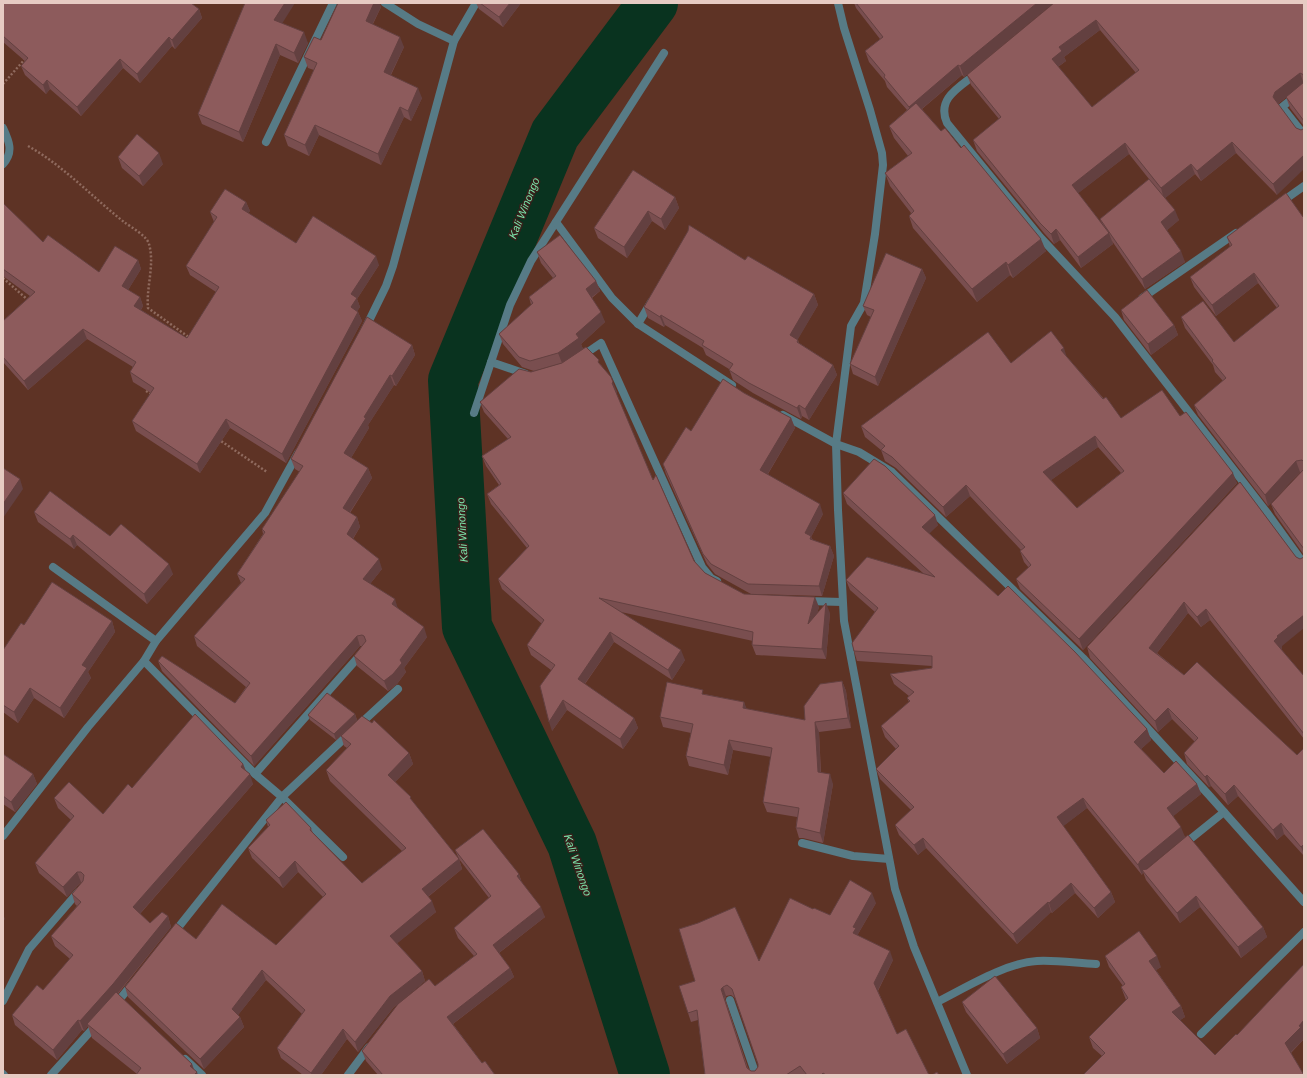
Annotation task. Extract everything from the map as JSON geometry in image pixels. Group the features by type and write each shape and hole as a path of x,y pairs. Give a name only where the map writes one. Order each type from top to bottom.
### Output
{"street":[{"path":"266,142 333,3"},
{"path":"385,3 418,24 454,42"},
{"path":"360,336 386,286 393,266 454,42 476,3"},
{"path":"838,3 844,28 882,153 883,165 875,234 864,304 851,326 840,445 838,510 844,621 895,889 914,947 968,1075"},
{"path":"474,413 510,305 531,261 664,53"},
{"path":"985,66 950,95 944,110 944,116 947,123 1040,236 1119,314 1241,487 1270,512 1304,564"},
{"path":"1304,89 1282,107 1304,135"},
{"path":"3,128 9,140 10,150 9,156 3,164"},
{"path":"1272,208 1304,186"},
{"path":"556,222 612,298 638,324 737,389"},
{"path":"1135,303 1246,226"},
{"path":"638,324 653,298"},
{"path":"577,360 602,343 702,567 711,578 724,585"},
{"path":"491,362 534,377"},
{"path":"776,412 840,445 859,452 892,472 1086,655 1304,902"},
{"path":"3,836 88,727 144,661 156,641 265,513 301,448"},
{"path":"53,567 156,641"},
{"path":"796,601 842,602"},
{"path":"255,774 364,650"},
{"path":"144,661 255,774 282,797 343,857"},
{"path":"165,943 282,797 398,689"},
{"path":"1176,851 1224,812"},
{"path":"802,843 853,856 889,859"},
{"path":"3,1001 29,949 83,887"},
{"path":"1201,1034 1304,932"},
{"path":"937,1002 986,977 1014,966 1036,961 1096,964"},
{"path":"111,1009 124,1000 136,980"},
{"path":"730,1000 756,1075"},
{"path":"51,1075 101,1020"},
{"path":"348,1075 375,1040"},
{"path":"179,1053 202,1075"}],"path":[{"path":"3,84 28,55"},
{"path":"9,140 28,146 44,155 67,173 101,204 147,238 151,251 148,308 190,339"},
{"path":"3,278 31,302"},
{"path":"146,391 153,395"},
{"path":"218,439 282,482"}],"building":[{"path":"3,3 191,3 199,9 172,40 169,37 137,74 120,59 77,107 47,80 43,85 21,66 28,58 3,36"},
{"path":"245,3 285,3 274,20 304,32 294,53 276,44 239,132 198,114"},
{"path":"338,3 374,3 366,21 400,37 384,72 418,88 408,111 400,107 378,154 315,125 305,145 284,135 317,63 304,57 314,37 321,40"},
{"path":"480,3 510,3 499,17"},
{"path":"856,3 1037,3 960,66 958,65 909,107 865,51 883,37"},
{"path":"1054,3 1304,3 1304,75 1300,73 1275,92 1273,97 1296,128 1301,130 1304,128 1304,155 1273,184 1232,142 1197,171 1191,164 1161,188 1125,143 1072,185 1109,233 1078,257 1056,229 1051,234 1040,223 973,140 1001,117 967,75","holes":["1096,20 1139,70 1092,107 1052,59 1062,51 1059,47"]},
{"path":"1304,82 1304,121 1286,97"},
{"path":"916,103 941,131 945,128 961,148 964,145 1041,239 1008,265 1006,262 972,289 909,216 914,211 885,173 912,153 889,126"},
{"path":"137,134 159,153 139,176 118,157"},
{"path":"633,170 675,197 661,219 648,211 624,247 594,228"},
{"path":"1149,179 1175,210 1161,222 1181,251 1142,279 1100,219"},
{"path":"225,189 246,202 242,209 296,243 313,216 376,256 351,294 357,298 351,307 358,312 282,454 226,419 197,464 132,421 154,388 130,372 136,362 83,329 24,381 3,357 3,321 35,292 3,269 3,203 43,242 48,235 99,272 115,246 138,260 122,286 140,297 134,306 187,338 219,287 186,266 217,217 210,212"},
{"path":"1286,193 1304,217 1304,462 1302,460 1296,461 1265,495 1194,405 1226,378 1181,317 1203,301 1234,342 1279,306 1254,273 1212,305 1190,277 1232,245 1227,237"},
{"path":"689,225 745,260 748,256 814,294 790,335 798,340 797,342 833,365 805,409 799,405 797,408 749,383 729,370 733,364 702,345 704,341 661,315 660,317 644,307 688,231"},
{"path":"560,235 596,281 586,289 601,312 576,334 579,338 558,353 530,361 519,357 499,334 533,303 529,297 556,276 537,252"},
{"path":"886,253 922,269 875,377 850,364 874,310 863,306"},
{"path":"1147,290 1174,325 1148,344 1121,310"},
{"path":"367,317 412,345 392,376 390,375 344,453 368,468 343,508 357,517 347,534 379,559 363,579 395,599 392,604 424,627 400,660 402,663 393,674 384,681 354,656 366,641 364,636 357,636 251,756 158,661 162,656 235,703 250,683 194,636 245,579 237,574 265,532 262,529 303,466 291,459"},
{"path":"1051,331 1064,348 1061,350 1103,399 1106,397 1121,418 1162,390 1180,416 1186,412 1233,473 1079,639 1016,579 1031,565 1020,551 1025,547 966,485 943,507 892,457 881,450 885,446 861,426 988,332 1011,363","holes":["1095,436 1124,471 1077,508 1043,472"]},
{"path":"586,347 599,360 598,362 611,377 612,383 653,480 656,475 694,561 705,573 744,594 815,597 808,624 826,603 822,649 752,645 753,632 599,598 681,650 668,670 610,632 578,679 634,718 620,739 563,700 549,722 540,686 555,665 527,645 544,620 498,579 529,546 487,494 501,484 482,456 511,437 480,402 519,369 531,372 562,363"},
{"path":"723,379 744,393 791,418 760,470 820,504 805,533 811,536 810,539 830,546 819,586 748,584 711,564 703,554 663,464 686,427 691,431"},
{"path":"874,459 885,466 935,515 922,527 998,596 1008,586 1075,652 1147,729 1134,742 1164,773 1176,761 1197,784 1167,808 1181,827 1140,861 1138,865 1083,798 1057,817 1111,892 1094,908 1071,883 1013,934 923,838 914,845 895,825 914,807 876,769 899,746 881,726 910,701 907,698 914,692 890,674 932,668 932,656 854,651 852,643 878,608 846,580 867,557 935,577 843,493"},
{"path":"3,468 20,479 3,504"},
{"path":"1304,469 1304,549 1271,504"},
{"path":"1240,482 1296,557 1300,559 1304,557 1304,615 1277,636 1278,637 1274,641 1304,676 1304,734 1206,609 1197,617 1184,602 1149,648 1184,675 1197,662 1297,755 1304,748 1304,844 1301,847 1281,823 1273,830 1234,785 1225,794 1207,775 1205,777 1184,753 1198,738 1168,708 1155,721 1087,647"},
{"path":"50,491 110,536 121,524 169,564 144,594 73,535 70,539 34,512"},
{"path":"52,582 112,621 82,665 87,668 60,708 30,688 14,712 3,705 3,650 21,623 24,625"},
{"path":"842,681 848,718 815,722 818,772 830,774 820,833 796,828 799,808 763,802 772,748 729,740 724,765 686,756 693,724 660,717 667,682 703,690 702,694 744,702 743,708 805,720 804,706 820,684"},
{"path":"327,693 355,714 334,734 308,715"},
{"path":"195,714 243,764 241,767 250,774 133,907 150,923 162,912 168,916 113,984 80,1021 78,1020 53,1050 12,1015 37,985 43,990 73,955 51,936 81,902 72,894 83,881 84,875 81,872 77,872 63,887 35,863 74,816 54,798 69,782 103,814 128,784 132,788"},
{"path":"362,716 372,723 374,720 409,753 388,775 411,797 410,798 459,859 422,889 432,901 390,936 422,971 390,996 355,1042 343,1029 311,1073 277,1048 305,1010 262,970 232,1009 240,1017 200,1059 125,987 176,923 196,939 222,904 276,945 326,894 295,861 279,878 248,848 270,825 266,820 286,802 311,828 310,830 362,883 406,848 326,770 351,744 341,736"},
{"path":"3,754 33,774 11,802 3,796"},
{"path":"483,829 519,874 517,876 541,907 493,945 510,968 447,1017 482,1063 485,1061 495,1075 383,1075 362,1051 398,1004 429,979 435,986 477,954 454,928 491,896 455,850"},
{"path":"1188,835 1263,927 1238,947 1196,896 1177,913 1142,870 1147,869"},
{"path":"850,880 872,893 853,927 856,928 853,933 890,951 874,983 897,1034 906,1029 929,1075 826,1075 823,1073 821,1075 807,1075 800,1066 786,1075 705,1075 697,1010 688,1013 679,986 695,981 679,929 698,923 735,907 759,961 790,898 830,915","holes":["727,985 732,989 758,1064 755,1071 751,1071 747,1068 721,989"]},
{"path":"1139,931 1157,956 1149,961 1181,1006 1172,1012 1215,1055 1236,1034 1237,1035 1304,964 1304,1020 1299,1026 1301,1027 1285,1043 1304,1075 1083,1075 1105,1053 1089,1037 1128,998 1121,987 1125,984 1105,956"},
{"path":"995,976 1037,1028 1003,1054 962,1002"},
{"path":"116,992 192,1064 190,1066 197,1072 194,1075 136,1075 141,1068 87,1024"},
{"path":"937,1072 939,1075 932,1075"}],"waterway":[{"name":"Kali Winongo","path":"645,1075 572,844 467,627 453,380 555,134 653,3"}]}
